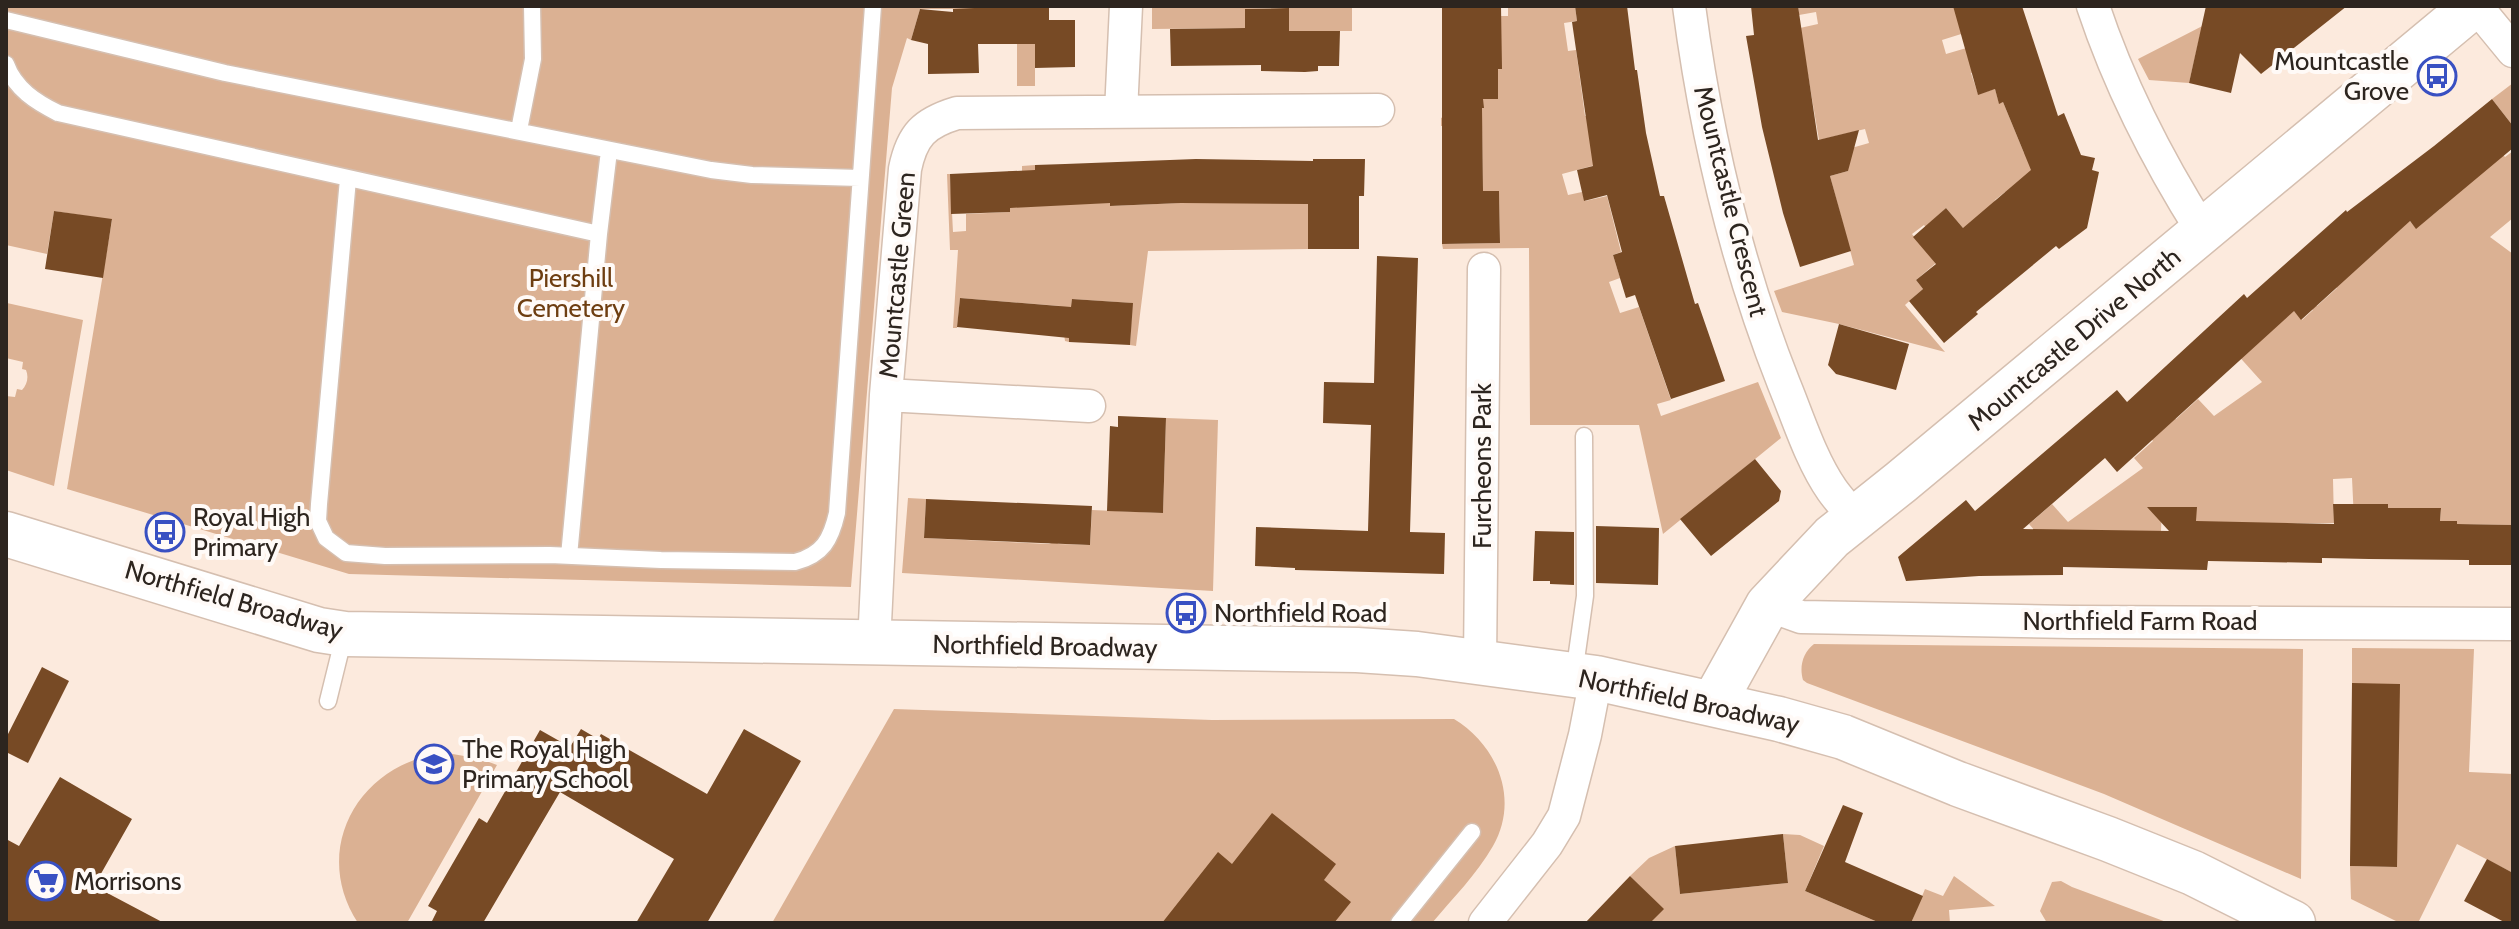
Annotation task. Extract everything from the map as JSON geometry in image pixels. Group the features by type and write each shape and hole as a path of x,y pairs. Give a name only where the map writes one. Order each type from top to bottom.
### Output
{"street":[{"path":"1121,112 1126,6"},
{"name":"Mountcastle Crescent","path":"1689,6 1710,133 1735,238 1755,304 1806,438 1831,488 1855,519"},
{"path":"2093,6 2138,119 2203,232"},
{"path":"2474,6 2513,51"},
{"name":"Mountcastle Drive North","path":"1713,704 1768,605 1812,556 2474,6"},
{"name":"Mountcastle Green","path":"874,644 886,395 905,169 908,150 923,129 957,113 1378,110"},
{"name":"Furcheons Park","path":"1480,663 1484,269"},
{"path":"886,395 1089,406"},
{"name":"Northfield Broadway","path":"6,534 319,630 345,634 1357,650 1417,654 1585,677 1713,704 1843,737 2193,873 2293,923"},
{"name":"Northfield Farm Road","path":"1768,605 1801,617 2513,624"},
{"path":"1485,923 1547,844 1564,816 1585,735 1585,677"}],"lane":[{"path":"519,130 533,59 532,6"},
{"path":"348,179 319,504 318,521 326,538 346,553 385,556 569,556 795,562 808,559 826,544 837,513 873,6"},
{"path":"6,20 225,73 429,115 519,130 609,151 752,175 860,178"},
{"path":"6,64 10,75 35,102 58,113 599,234"},
{"path":"569,556 609,151"},
{"path":"1584,436 1585,677"},
{"path":"328,701 345,634"},
{"path":"1399,923 1472,832"}],"green space":[{"name":"Piershill Cemetery","path":"6,6 1017,6 1035,44 1035,86 1017,86 1017,44 978,44 977,9 920,9 911,40 907,38 892,88 851,587 349,574 67,489 112,220 54,211 47,254 6,245"},
{"path":"1152,6 1352,6 1352,31 1289,31 1288,8 1245,9 1245,28 1152,29"},
{"path":"1508,6 1575,6 1577,21 1564,23 1568,51 1576,50 1585,116 1589,116 1599,164 1562,174 1568,195 1582,192 1585,201 1607,196 1621,252 1613,255 1620,278 1609,282 1620,313 1639,307 1671,400 1657,404 1661,416 1758,382 1781,438 1663,534 1639,425 1530,425 1529,248 1443,249 1442,244 1500,243 1499,191 1483,191 1482,126 1441,126 1441,118 1443,109 1483,108 1483,99 1498,99 1483,70 1501,69 1501,52 1483,16 1508,16"},
{"path":"1798,6 1953,6 1974,30 1942,40 1946,54 1980,44 1988,68 1971,73 1978,94 1995,89 2024,153 2031,150 2035,160 2021,211 2005,192 1995,200 1979,247 1946,208 1933,220 1936,240 1924,225 1912,234 1936,263 1916,280 1923,289 1905,305 1945,352 1782,312 1774,291 1854,265 1830,176 1848,171 1849,158 1841,151 1869,143 1865,129 1819,140 1800,28 1818,24 1816,12 1799,15"},
{"path":"2264,6 2253,15 2259,23 2246,32 2254,43 2242,44 2200,35 2189,83 2149,80 2138,59 2218,18 2214,7"},
{"path":"2513,83 2513,126 2492,99"},
{"path":"2494,144 2505,157 2513,151 2513,218 2490,237 2513,254 2513,525 2440,521 2441,509 2387,520 2387,504 2359,504 2358,520 2354,520 2352,478 2333,479 2334,523 2296,523 2196,532 2196,508 2162,507 2161,531 2047,545 2029,524 2052,504 2068,522 2143,468 2134,458 2153,441 2141,427 2166,409 2176,419 2198,399 2214,416 2262,382 2235,352 2290,306 2302,320 2313,310 2301,296 2317,306 2337,288 2325,275 2404,215 2416,228 2440,209 2429,195"},
{"path":"1308,162 1308,249 1148,251 1136,346 1130,345 1132,303 1072,299 1069,342 1065,341 1060,306 960,298 957,328 953,328 958,250 950,250 947,174 950,174 953,232 966,231 966,214 1010,212 1008,171 1022,171 1022,166 1035,165 1111,206 1180,203"},
{"path":"7,303 83,320 54,486 6,470 6,396 15,397 17,389 22,390 27,378 26,370 22,369 23,362 6,358"},
{"path":"1166,418 1218,420 1213,591 902,573 908,498 926,499 924,538 1049,544 1057,541 1058,544 1090,545 1092,510 1163,513"},
{"path":"1814,644 2303,649 2301,879 2104,794 1807,683 1803,680 1802,665 1807,651"},
{"path":"2352,648 2474,649 2469,772 2513,774 2513,873 2457,844 2418,923 2400,923 2351,899 2350,866 2396,867 2352,683"},
{"path":"894,709 1212,720 1454,719 1482,743 1500,775 1504,792 1501,828 1487,856 1432,923 772,923"},
{"path":"447,753 497,765 407,923 358,923 344,894 339,866 342,838 352,812 368,790 390,772 416,759"},
{"path":"1783,834 1800,835 1824,846 1805,891 1880,923 1650,923 1663,909 1630,876 1649,858 1675,846 1680,894 1788,883"},
{"path":"1954,876 1995,906 1949,910 1950,923 1911,923 1925,889 1943,896"},
{"path":"2061,881 2169,923 2047,923 2040,911 2052,882"}],"building":[{"path":"1049,6 1049,20 1075,20 1075,67 1035,68 1035,44 978,44 979,73 928,74 928,44 911,40 920,9 953,12 953,9"},
{"path":"1442,6 1501,6 1502,69 1498,69 1498,99 1483,99 1482,108 1483,191 1499,191 1500,243 1442,244"},
{"path":"1575,6 1627,6 1635,70 1660,196 1664,196 1695,304 1698,303 1725,381 1671,399 1635,295 1626,298 1613,255 1622,252 1607,195 1584,201 1577,170 1593,166 1572,22 1577,21"},
{"path":"1751,6 1798,6 1818,140 1859,130 1848,171 1830,176 1851,251 1800,267 1762,127 1746,36 1754,35"},
{"path":"1953,6 2022,6 2058,116 2064,113 2081,155 2095,158 2092,170 2099,172 2087,228 2059,249 2056,246 1976,312 1978,314 1944,343 1909,301 1923,289 1916,280 1936,264 1913,237 1946,208 1963,228 2031,170 2003,102 1999,104 1995,89 1978,95"},
{"path":"2206,6 2347,6 2261,74 2240,53 2231,93 2189,83"},
{"path":"1289,8 1289,31 1340,31 1339,66 1318,66 1318,71 1305,72 1261,71 1261,65 1171,66 1170,29 1245,28 1245,9"},
{"path":"2492,99 2513,126 2513,148 2416,229 2410,221 2301,320 2294,311 2117,472 2105,458 2023,529 2169,531 2147,507 2197,507 2196,521 2334,524 2333,504 2388,504 2388,508 2441,508 2440,521 2457,521 2457,524 2513,525 2513,565 2469,565 2469,560 2322,558 2322,563 2208,561 2207,570 2063,567 2063,575 1906,581 1898,557 1966,500 1975,511 2117,390 2127,402 2244,294 2247,298 2346,210"},
{"path":"1196,159 1365,159 1364,196 1359,196 1359,249 1308,249 1308,204 1110,206 1110,203 951,214 950,174 1035,170 1035,165"},
{"path":"54,211 112,219 103,278 45,269"},
{"path":"1377,256 1418,258 1410,532 1445,533 1444,574 1255,566 1256,527 1368,531 1371,425 1323,423 1324,382 1374,383"},
{"path":"960,298 1071,307 1072,299 1133,303 1130,345 1069,342 1069,338 957,327"},
{"path":"1839,324 1909,344 1896,390 1836,374 1828,365"},
{"path":"1118,416 1166,418 1163,513 1107,511 1110,426 1118,427"},
{"path":"1755,459 1781,491 1779,501 1711,556 1680,519"},
{"path":"926,499 1092,506 1090,545 924,538"},
{"path":"1596,526 1659,528 1658,585 1596,583"},
{"path":"1535,531 1574,532 1574,585 1533,581"},
{"path":"42,667 69,681 28,763 6,752 6,738"},
{"path":"2352,683 2400,684 2397,867 2350,866"},
{"path":"581,729 598,739 601,734 707,794 744,729 801,761 707,923 636,923 674,859 560,792 483,923 431,923 437,911 428,906 479,818 487,823 540,730 570,747"},
{"path":"60,777 132,819 94,886 164,923 6,923 6,839 19,846"},
{"path":"1843,805 1863,813 1845,862 1923,896 1911,923 1880,923 1805,891"},
{"path":"1272,813 1336,864 1324,880 1351,902 1334,923 1162,923 1218,852 1232,864"},
{"path":"1783,834 1788,883 1680,894 1675,846"},
{"path":"2487,859 2513,873 2513,923 2506,923 2464,901"},
{"path":"1630,876 1664,909 1650,923 1585,923"}],"place":[{"name":"Mountcastle Grove","path":"2437,76"},
{"name":"Royal High Primary","path":"165,532"},
{"name":"Northfield Road","path":"1186,613"},
{"name":"The Royal High Primary School","path":"434,764"},
{"name":"Morrisons","path":"46,881"}]}
